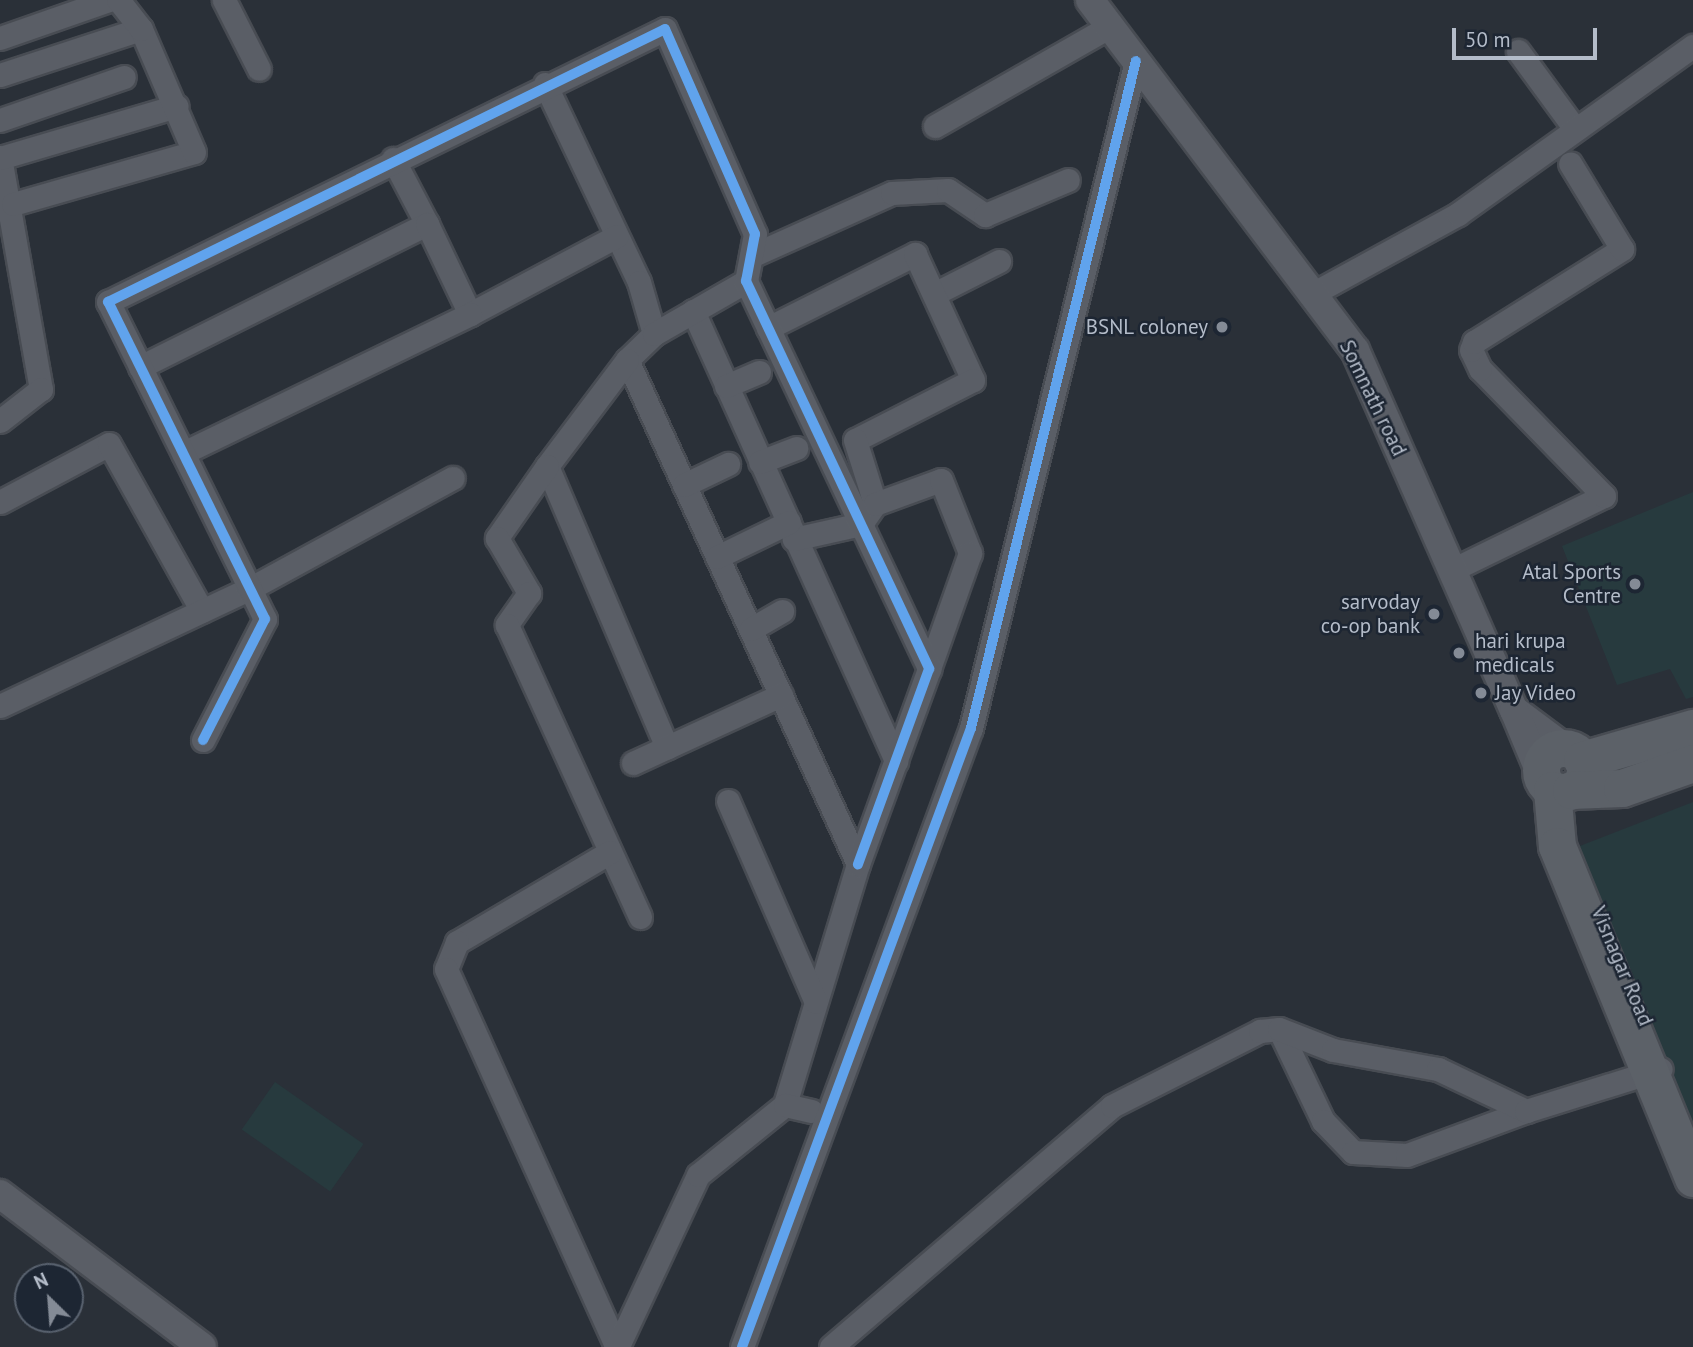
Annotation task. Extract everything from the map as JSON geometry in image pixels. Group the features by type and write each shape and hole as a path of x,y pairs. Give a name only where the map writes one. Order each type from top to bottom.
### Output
{"main road":[{"path":"1563,776 1693,728"},
{"path":"1563,776 1622,788 1693,763"},
{"name":"Visnagar Road","path":"1563,776 1574,853 1657,1070 1693,1137"},
{"path":"1657,1070 1693,1178"}],"street":[{"path":"0,38 109,0"},
{"path":"13,204 194,152 177,106 141,29 118,0"},
{"path":"224,0 259,69"},
{"name":"Somnath road","path":"1090,0 1355,350 1514,710 1563,776"},
{"path":"935,126 1110,26"},
{"path":"0,75 141,29"},
{"path":"203,740 265,620 108,302 545,84 665,29 755,234 746,281 929,669"},
{"path":"1312,294 1458,214 1693,46"},
{"path":"1518,51 1575,129"},
{"path":"742,1347 971,728 1136,61"},
{"path":"0,120 124,77"},
{"path":"545,84 617,236 654,334"},
{"path":"0,421 41,389 13,204 0,158 177,106"},
{"path":"393,159 470,314"},
{"path":"1452,570 1604,496 1480,369 1471,350 1474,342 1622,249 1570,163"},
{"path":"751,256 892,193 948,190 985,215 1068,180"},
{"path":"140,367 427,225"},
{"path":"183,453 470,314 617,236"},
{"path":"768,328 915,254 973,380 855,440 875,504"},
{"path":"934,294 999,261"},
{"path":"640,917 506,625 529,593 497,538 627,360 654,334 746,281"},
{"path":"693,311 896,761"},
{"path":"627,360 858,864"},
{"path":"726,386 759,372"},
{"path":"0,502 109,444 202,611"},
{"path":"760,462 796,448"},
{"path":"684,485 728,464"},
{"path":"547,466 667,748"},
{"path":"0,706 249,589 453,478"},
{"path":"618,1346 698,1175 785,1105 858,864 970,553 941,480 875,504 861,524 792,531 717,557"},
{"path":"751,629 782,611"},
{"path":"633,763 781,695"},
{"path":"728,801 816,1002"},
{"path":"610,852 457,942 446,969 618,1346"},
{"path":"831,1347 1112,1106 1250,1036 1279,1029 1333,1050 1438,1069 1526,1111"},
{"path":"1279,1029 1323,1121 1353,1152 1406,1156 1526,1111 1657,1070"},
{"path":"785,1105 811,1111"},
{"path":"0,1194 202,1347"}],"green space":[{"name":"Atal Sports Centre","path":"1693,492 1693,697 1686,699 1670,669 1617,685 1562,546"},
{"path":"1693,802 1693,1137 1567,851"},
{"path":"275,1082 363,1144 330,1191 242,1130"}],"cycle path":[{"path":"203,740 265,619 108,302 665,29 755,234 746,281 929,669 858,864"},
{"path":"742,1347 971,728 1136,61"}],"place":[{"name":"BSNL coloney","path":"1222,327"},
{"name":"Atal Sports Centre","path":"1635,584"},
{"name":"sarvoday co-op bank","path":"1434,614"},
{"name":"hari krupa medicals","path":"1459,653"},
{"name":"Jay Video","path":"1481,693"}]}
